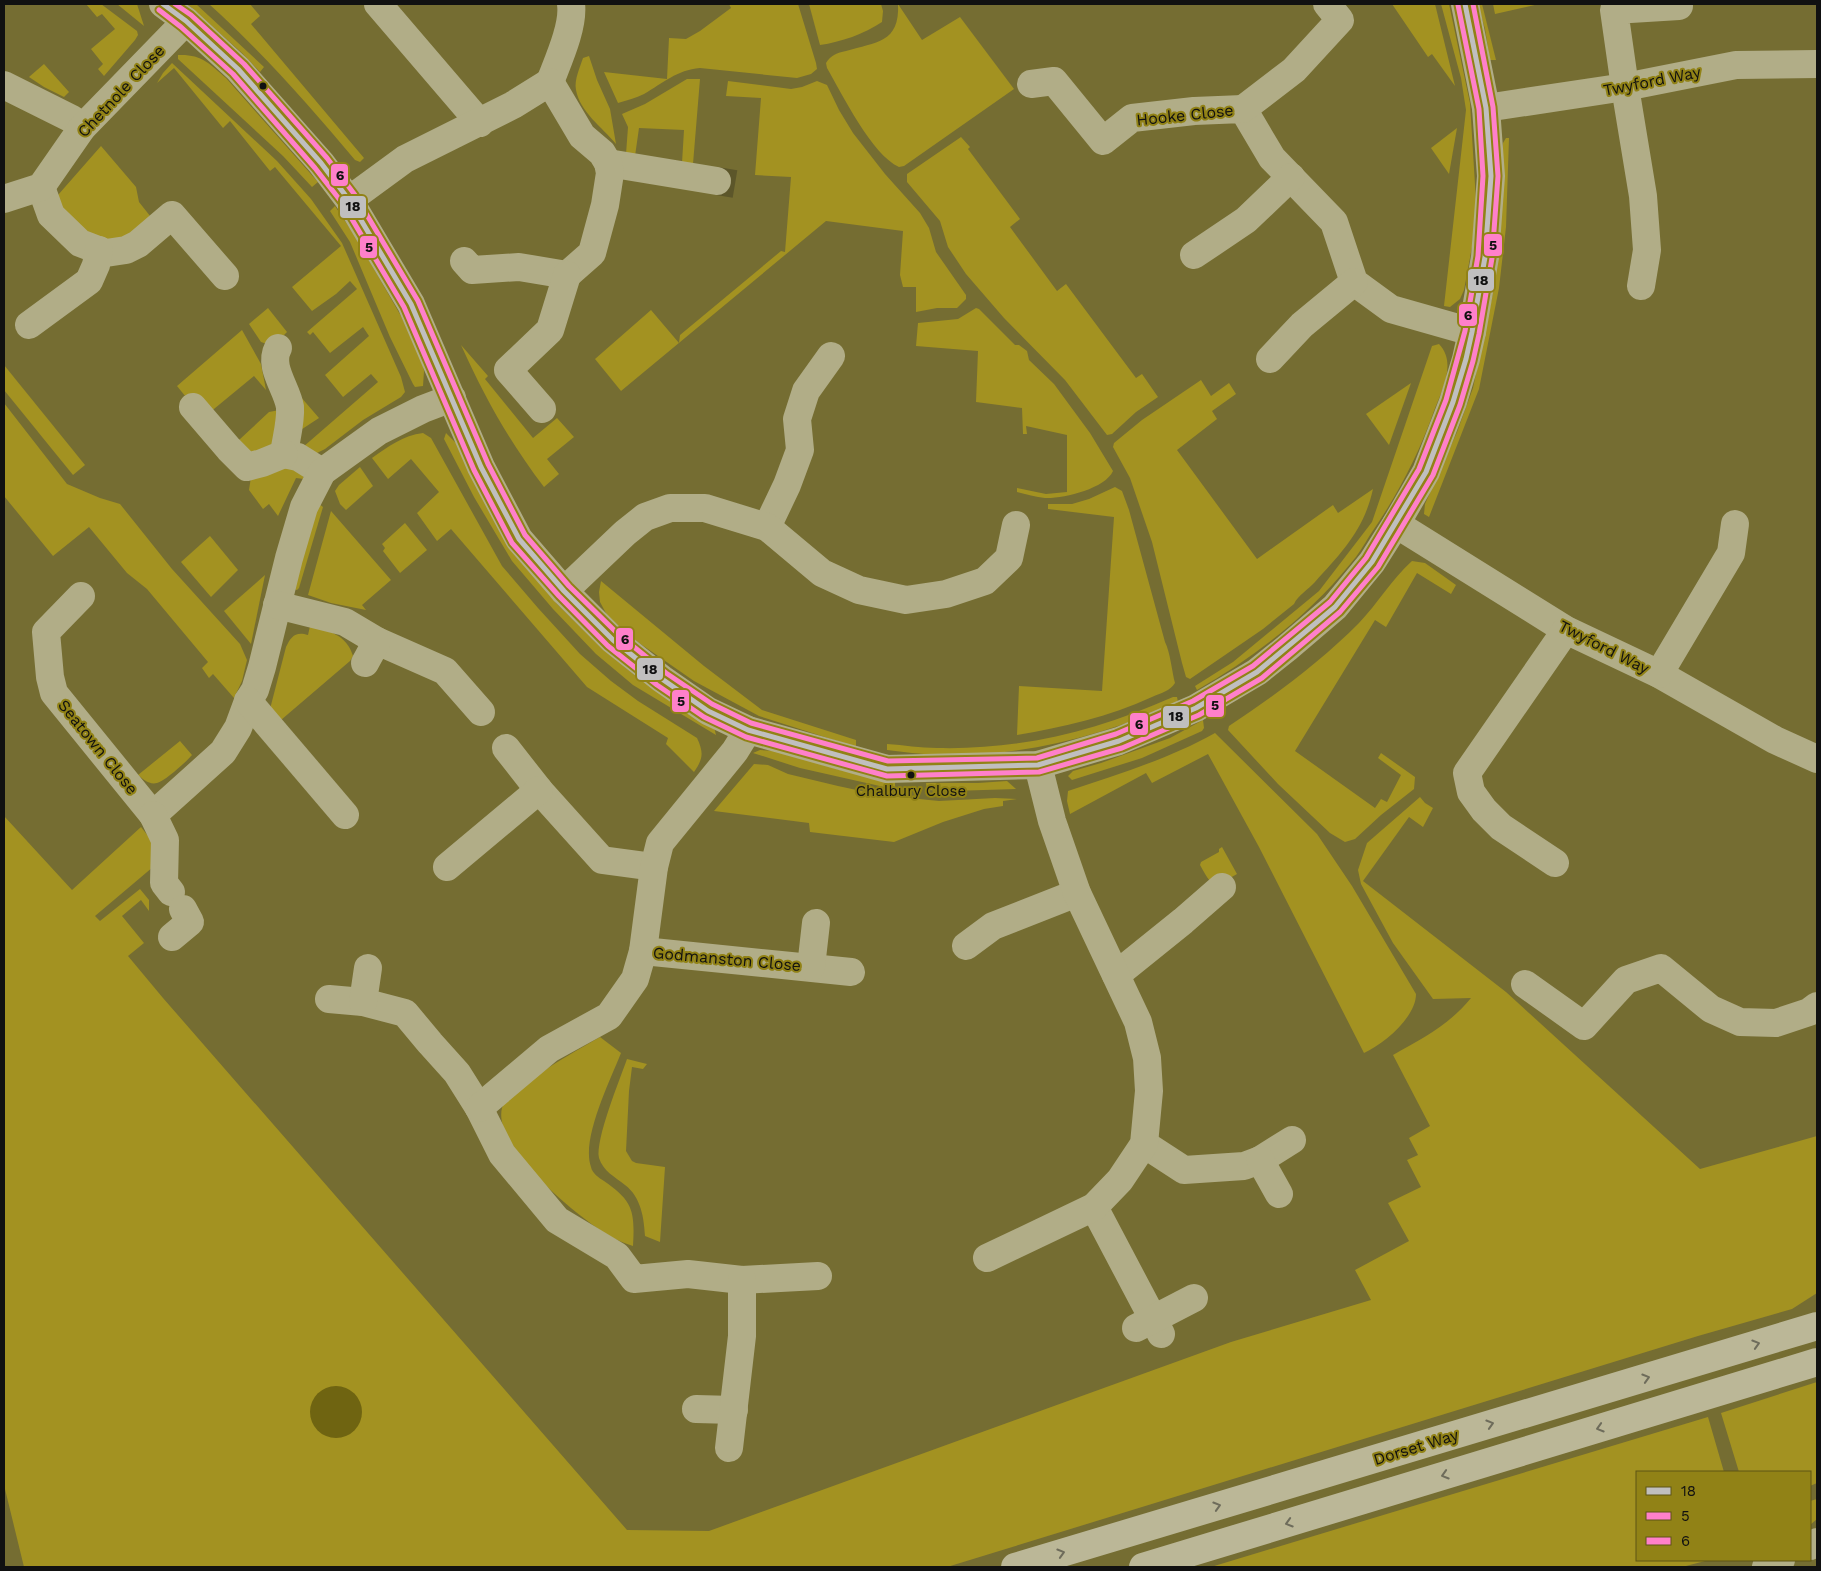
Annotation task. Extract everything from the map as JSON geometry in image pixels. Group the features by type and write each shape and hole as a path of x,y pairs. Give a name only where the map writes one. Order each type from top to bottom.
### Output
{"highway":[{"name":"Dorset Way","path":"1015,1567 1817,1326"},
{"path":"1143,1567 1817,1362"}],"street":[{"path":"163,4 186,21 238,70 322,162 349,200 411,304 481,467 519,539 564,591 612,640 662,679 708,711 748,730 887,769 1038,765 1120,741 1179,716 1213,700 1257,672 1334,607 1372,562 1426,472 1453,402 1472,332 1485,257 1491,176 1486,108 1465,4"},
{"path":"378,4 480,123"},
{"path":"349,200 405,159 480,123 550,82 565,41 572,4"},
{"path":"1642,286 1647,250 1643,196 1614,10 1679,6"},
{"name":"Hooke Close","path":"1031,84 1054,80 1103,141 1132,118 1194,111 1243,109 1294,70 1334,12"},
{"name":"Chetnole Close","path":"41,187 82,128 186,21"},
{"name":"Twyford Way","path":"1486,108 1625,88 1736,65 1817,64"},
{"path":"542,409 508,370 550,330 568,275 592,253 605,205 610,173 608,163 602,153 582,136 550,82"},
{"path":"4,85 72,119 82,128"},
{"name":"Hooke Close","path":"1243,109 1272,158 1334,222 1354,282"},
{"path":"608,163 717,181"},
{"path":"1194,255 1246,220 1291,177"},
{"path":"4,199 41,187 51,215 80,243 106,253 126,250 138,244 172,215 225,276"},
{"path":"29,325 89,281 96,265 99,250"},
{"path":"464,261 472,270 519,267 568,275"},
{"path":"1270,359 1302,325 1354,282 1391,309 1472,332"},
{"path":"278,348 275,355 275,364 290,408 284,454"},
{"path":"767,527 787,485 800,450 797,419 806,391 831,356"},
{"path":"153,815 223,752 238,728 262,668 304,507 322,472 379,431 423,409 452,398"},
{"path":"193,407 247,467 284,454 298,457 322,472"},
{"path":"564,591 625,533 645,517 670,508 705,508 767,527 822,573 859,590 906,600 946,594 985,581 1009,558 1016,525"},
{"name":"Twyford Way","path":"1396,524 1566,630 1659,674 1775,740 1817,759"},
{"path":"1659,674 1731,553 1735,524"},
{"name":"Seatown Close","path":"81,596 46,632 50,677 54,693 153,815 166,840 164,883 190,922 172,937"},
{"path":"277,605 346,622 371,652 416,659 445,671 480,712"},
{"path":"1554,863 1501,826 1484,810 1471,792 1467,773 1566,630"},
{"path":"248,701 345,815"},
{"name":"Godmanston Close","path":"479,1108 549,1049 609,1016 635,979 643,951 654,867 660,843 735,751 748,730"},
{"path":"506,748 539,790 602,860 654,867"},
{"path":"987,1258 1094,1206 1120,1180 1144,1144 1149,1090 1147,1058 1138,1022 1077,893 1052,821 1038,765"},
{"path":"447,867 539,790"},
{"path":"1116,975 1183,922 1222,887"},
{"path":"966,946 993,926 1077,893"},
{"name":"Godmanston Close","path":"811,967 816,923"},
{"name":"Godmanston Close","path":"643,951 852,972"},
{"path":"363,1002 368,968"},
{"path":"1525,984 1584,1026 1626,980 1661,968 1711,1009 1740,1022 1776,1023 1809,1012 1817,1006"},
{"path":"329,999 363,1002 405,1013 457,1073 479,1108 502,1154 557,1220 617,1256 634,1279 688,1274 742,1280 818,1276"},
{"path":"1144,1144 1184,1170 1244,1166 1260,1160 1292,1140"},
{"path":"1260,1160 1279,1194"},
{"path":"1094,1206 1150,1327 1194,1298"},
{"path":"729,1448 742,1336 742,1280"},
{"path":"696,1409 734,1410"},
{"path":"1766,1567 1779,1561"}],"shaded area":[{"path":"86,4 101,4 137,31 138,35 104,76 98,69 103,64 91,49 115,29 102,14 97,17"},
{"path":"117,4 137,4 144,26"},
{"path":"187,4 196,4 264,67 260,72 242,53"},
{"path":"209,4 250,4 260,16 251,24 364,158 360,162 355,160 303,99 266,60"},
{"path":"729,4 798,4 817,69 811,74 797,78 700,68 692,69 670,78 641,95 618,103 604,72 667,79 669,38 686,39 731,8"},
{"path":"809,4 881,4 883,11 882,22 852,37 820,45"},
{"path":"898,4 922,40 960,17 1014,89 904,166 899,167 878,150 868,137 841,93 826,63 837,54 884,39 895,27 898,17"},
{"path":"1392,4 1435,4 1455,86 1432,54 1428,57"},
{"path":"1441,4 1449,4 1470,103 1476,201 1472,247 1464,290 1460,299 1450,307 1444,306 1466,110 1461,78"},
{"path":"1478,4 1482,4 1496,60 1490,60 1485,29"},
{"path":"1493,4 1539,4 1495,14"},
{"path":"178,55 193,56 204,60 226,78 318,182 312,187 283,156 178,59"},
{"path":"589,56 610,109 616,144 592,119 578,98 576,90 577,78 583,58"},
{"path":"172,63 277,161 311,199 342,243 401,377 405,392 401,397 363,420 325,449 311,456 303,447 378,382 371,374 343,397 325,375 369,336 363,327 330,353 313,332 310,335 307,332 357,289 350,281 336,294 312,311 292,287 341,246 275,167 270,171 230,121 223,128 174,68 157,83"},
{"path":"44,64 69,92 64,97 29,77"},
{"path":"687,79 700,79 693,164 682,163 684,130 639,128 635,156 626,154 628,127 622,114 645,104"},
{"path":"728,81 791,89 817,81 827,85 853,133 885,174 920,213 929,228 936,252 966,295 966,299 957,308 937,308 916,312 916,287 903,287 900,275 903,231 826,221 679,343 680,335 781,251 785,252 791,177 755,175 761,98 726,96"},
{"path":"1457,128 1449,174 1431,148"},
{"path":"961,137 1020,219 1010,227 1057,291 1066,284 1136,378 1142,374 1158,397 1136,412 1112,434 1107,435 1065,380 1004,318 966,274 948,247 940,221 907,182 907,174"},
{"path":"1506,138 1509,138 1506,227 1499,288 1479,389 1429,517 1424,514 1425,504 1457,432 1473,388 1494,288 1500,227 1502,152 1503,143"},
{"path":"101,146 136,187 139,202 158,226 126,250 67,231 58,195"},
{"path":"335,206 355,236 401,316 422,362 424,371 423,386 415,387 390,337 350,242 330,211"},
{"path":"268,308 287,332 270,345 261,342 249,324"},
{"path":"976,308 1015,345 1019,345 1027,351 1029,360 1054,384 1090,433 1113,471 1101,483 1082,492 1062,497 1042,498 1017,492 1017,488 1046,494 1067,492 1067,435 1026,426 1027,434 1023,434 1022,408 976,402 978,351 916,346 918,323 958,319"},
{"path":"651,310 679,343 621,391 595,359"},
{"path":"242,330 261,364 266,390 254,376 203,418 177,386"},
{"path":"1439,344 1447,360 1446,377 1441,394 1406,475 1359,553 1335,582 1280,634 1240,664 1197,690 1195,686 1233,662 1319,591 1372,522 1432,346"},
{"path":"461,345 488,376 485,379 533,438 557,418 574,437 547,459 559,474 544,487 498,419"},
{"path":"4,365 85,465 73,475 4,390"},
{"path":"1201,380 1211,396 1229,383 1236,394 1212,411 1217,419 1177,450 1257,559 1333,505 1338,513 1373,489 1364,517 1351,540 1294,604 1263,629 1190,679 1186,677 1182,663 1152,542 1130,478 1113,447 1114,443 1142,420"},
{"path":"1411,383 1389,445 1366,414"},
{"path":"300,396 319,418 287,439 298,457 304,479 296,478 278,516 269,504 263,509 249,490 251,477 239,440 269,412 290,408"},
{"path":"4,403 67,484 120,504 172,569 240,644 247,660 242,681 234,698 213,674 209,678 202,668 208,662 147,589 127,573 89,527 53,556 4,496"},
{"path":"423,433 431,438 502,566 538,608 580,654 611,681 638,701 697,738 702,756 694,772 666,744 668,738 587,687 451,529 437,541 417,513 439,492 411,459 388,479 372,458 402,439"},
{"path":"446,433 460,447 518,556 557,604 601,647 638,678 714,727 716,735 633,685 596,654 553,609 512,561 474,497 444,439"},
{"path":"360,467 373,486 346,510 340,504 335,491 339,485"},
{"path":"1115,487 1122,491 1129,510 1175,683 1165,691 1103,716 1017,735 1019,686 1102,691 1114,517 1048,509 1048,504 1072,504 1089,499"},
{"path":"319,504 323,507 299,588 297,590 281,586"},
{"path":"331,511 391,580 362,605 366,610 331,603 308,595"},
{"path":"405,523 427,550 400,573 383,551 385,548 382,544"},
{"path":"210,536 238,570 211,597 181,562"},
{"path":"1412,561 1425,563 1456,585 1451,594 1417,573 1386,627 1375,620 1295,751 1375,808 1381,799 1387,802 1401,775 1378,758 1381,753 1415,777 1414,789 1355,839 1345,842 1330,833 1278,784 1228,730 1229,726 1297,678 1329,651 1359,623 1398,575"},
{"path":"265,575 251,644 224,611"},
{"path":"601,581 704,666 762,710 856,740 856,747 759,716 694,681 632,638 608,617 600,602"},
{"path":"310,626 323,629 342,638 353,656 350,661 281,720 270,709 286,647 297,634 308,635"},
{"path":"1177,697 1178,702 1120,725 1090,735 1030,748 968,755 918,754 887,750 887,744 931,748 968,748 1029,742 1087,729 1116,720"},
{"path":"1203,720 1204,728 1202,731 1142,758 1072,780 1068,776 1073,771 1170,738"},
{"path":"1215,733 1317,834 1352,886 1416,994 1411,1012 1398,1029 1381,1043 1364,1053 1259,847 1208,754 1152,783 1146,773 1070,814 1067,801 1068,791 1180,751"},
{"path":"180,741 192,755 175,771 157,783 146,781 138,775"},
{"path":"760,750 776,751 840,770 895,780 895,787 893,789 800,768 753,753"},
{"path":"754,764 768,765 788,774 880,795 939,801 995,798 1017,799 1003,801 1003,806 984,809 943,822 894,842 810,832 809,823 714,811"},
{"path":"1007,781 1016,789 927,790 926,783 978,783"},
{"path":"1420,797 1433,808 1423,827 1409,817 1363,881 1506,992 1700,1169 1817,1136 1817,1293 1792,1309 1698,1336 947,1567 24,1567 4,1485 4,816 72,890 141,827 152,841 153,867 95,916 100,921 140,889 149,900 149,911 141,900 122,916 144,943 128,956 627,1530 709,1531 1231,1342 1371,1300 1355,1270 1409,1241 1388,1203 1421,1187 1407,1160 1418,1155 1409,1138 1430,1126 1393,1055 1445,1023 1463,1008 1471,998 1433,999 1393,943 1361,884 1358,870 1367,843"},
{"path":"1222,847 1237,874 1215,884 1208,879 1200,865 1201,862 1219,852 1219,849"},
{"path":"600,1037 621,1053 598,1110 590,1141 589,1155 594,1173 614,1188 630,1208 633,1224 633,1246 608,1235 594,1226 559,1197 523,1161 510,1142 502,1124 502,1108 517,1090 562,1059"},
{"path":"627,1059 647,1064 643,1069 632,1067 626,1151 632,1161 636,1163 665,1167 660,1242 645,1236 641,1208 635,1196 625,1185 606,1170 599,1158 604,1124"},
{"path":"1817,1382 1817,1483 1811,1486 1811,1471 1739,1471 1721,1413"},
{"path":"336,1386 346,1388 354,1394 360,1402 362,1412 360,1422 354,1430 346,1436 336,1438 326,1436 318,1430 312,1422 310,1412 312,1402 318,1394 326,1388"},
{"path":"1708,1417 1724,1471 1636,1471 1636,1561 1705,1561 1682,1567 1211,1567"},
{"path":"1817,1499 1817,1519 1811,1524 1811,1501"}],"tunnel":[{"path":"717,181 735,184"}],"transit line":[{"name":"18","path":"163,4 186,21 238,69 321,163 349,200 411,304 481,467 519,539 564,591 613,640 662,679 708,711 748,730 887,769 1038,765 1119,741 1196,708 1257,672 1335,607 1372,562 1426,472 1453,402 1472,332 1485,257 1491,176 1486,108 1465,4"},
{"name":"6","path":"175,4 191,15 244,64 327,158 355,195 418,301 488,464 525,535 569,586 618,634 666,673 712,704 751,723 888,761 1037,758 1116,734 1193,701 1253,666 1330,602 1366,558 1419,469 1446,400 1465,331 1478,256 1483,176 1479,109 1458,5"},
{"name":"5","path":"159,10 181,27 233,74 315,168 343,204 404,307 474,470 512,543 559,596 608,646 657,685 704,717 746,737 887,776 1039,772 1122,748 1199,715 1262,678 1340,612 1378,567 1433,475 1460,405 1479,334 1492,258 1498,176 1493,107 1473,4"}],"place":[{"name":"Chalbury Close","path":"911,775"}]}
